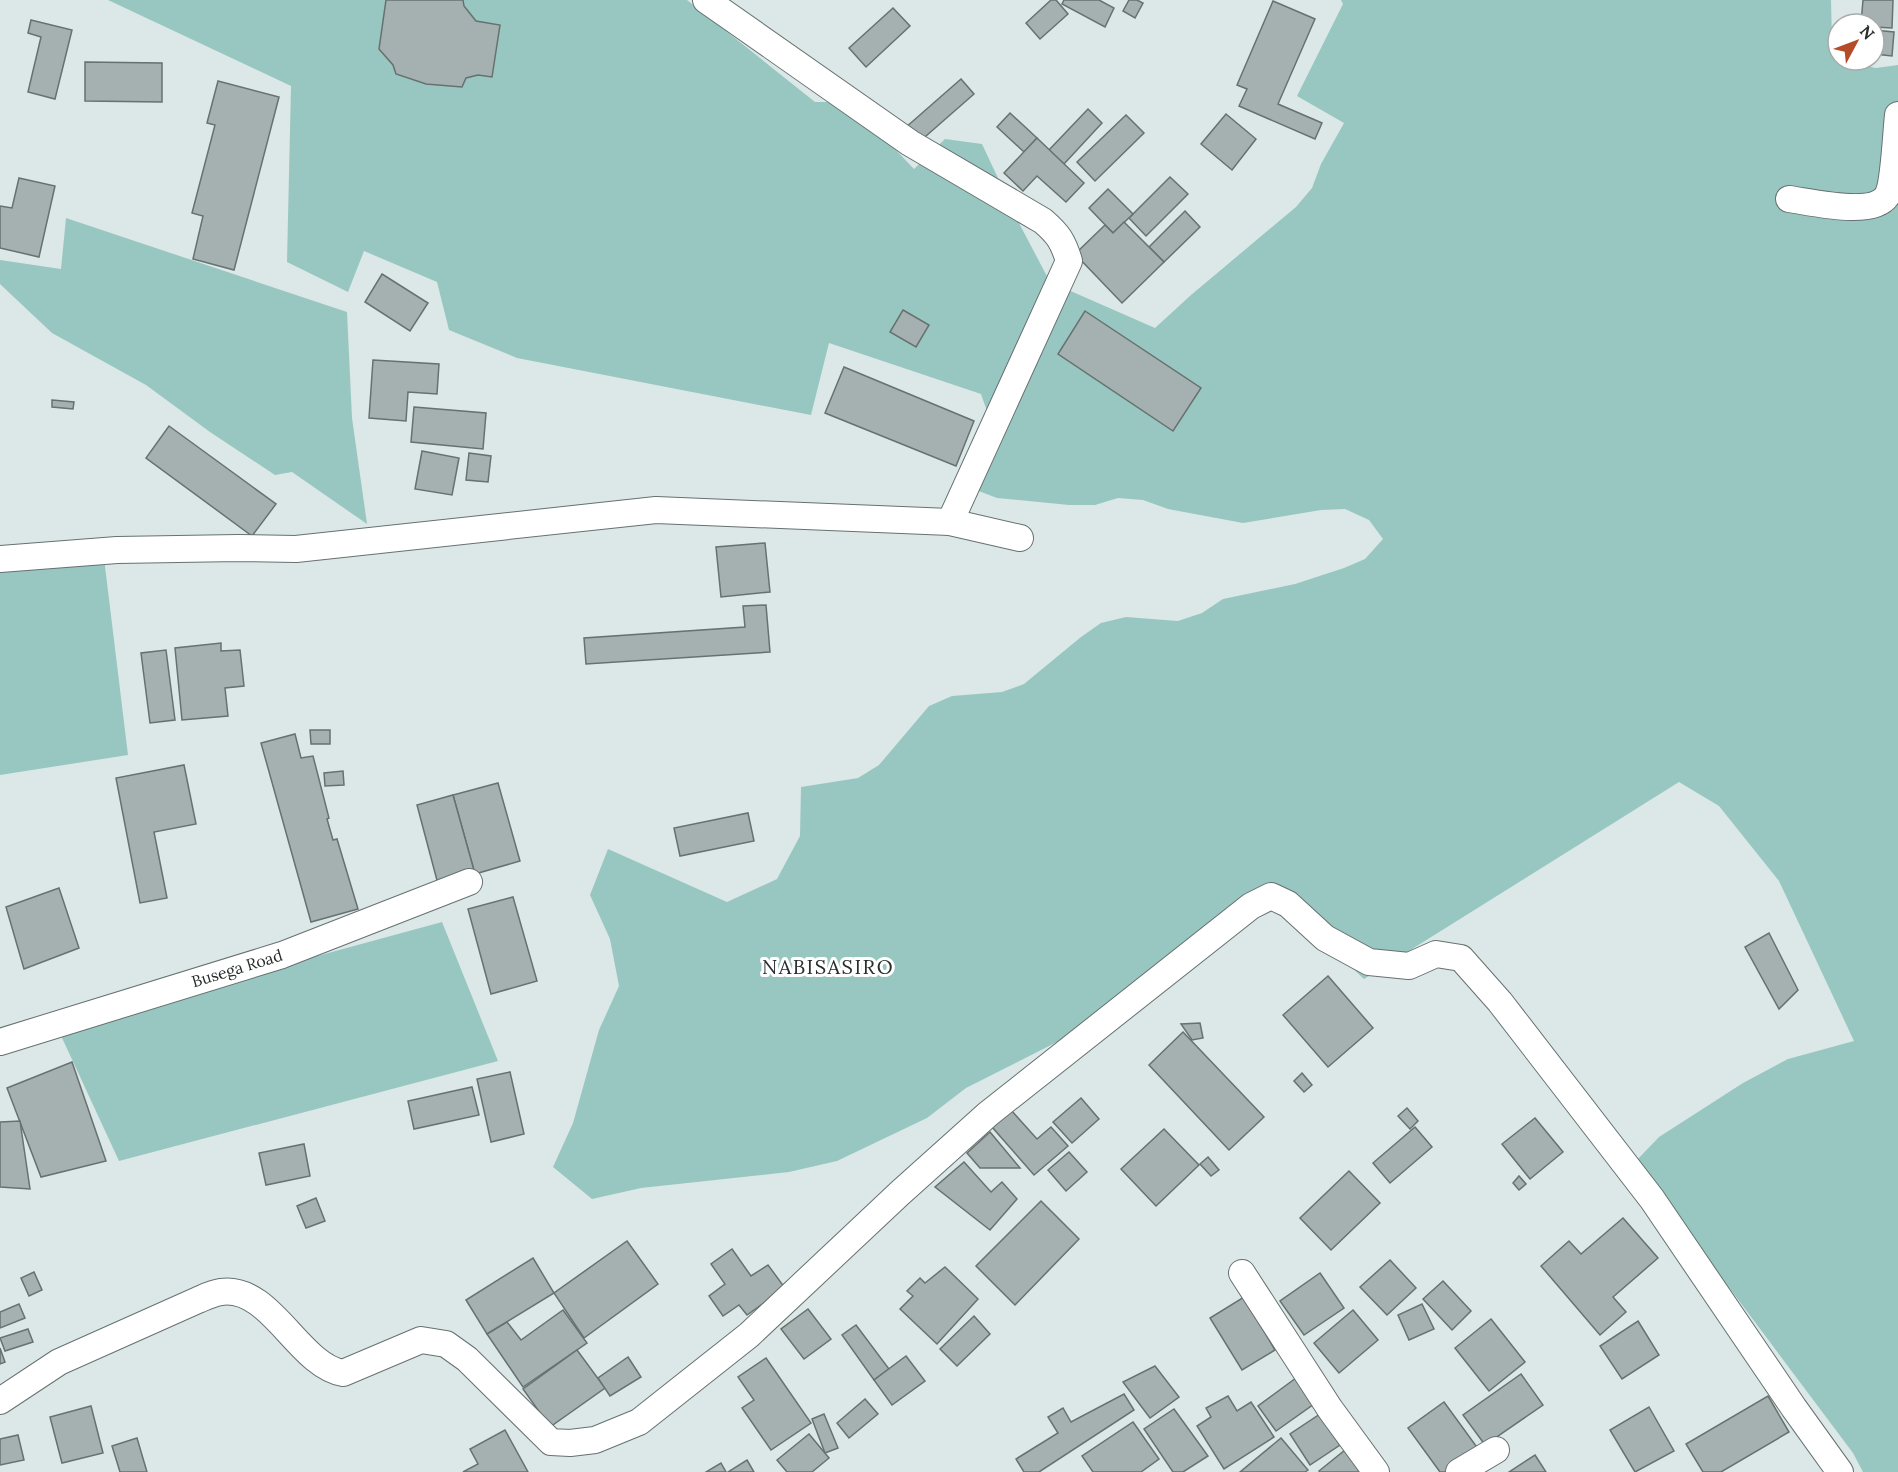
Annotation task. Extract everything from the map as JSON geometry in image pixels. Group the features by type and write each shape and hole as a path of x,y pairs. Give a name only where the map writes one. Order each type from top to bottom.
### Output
{"street":[{"path":"706,0 910,143 1042,221 1056,232 1064,245 1069,261 950,522"},
{"path":"1789,199 1852,208 1876,204 1887,196 1891,184 1898,116"},
{"path":"0,559 117,550 296,549 656,510 950,522 1020,538"},
{"name":"Busega Road","path":"0,1042 282,955 469,882"},
{"path":"0,1401 58,1362 198,1300 222,1292 240,1294 263,1306 306,1350 332,1371 343,1373 421,1340 446,1344 467,1359 551,1442 570,1443 595,1440 639,1422 749,1335 988,1114 1251,906 1271,896 1288,904 1325,938 1369,962 1409,966 1436,954 1461,957 1500,1002 1652,1199 1840,1472"},
{"path":"1242,1273 1330,1409 1376,1472"},
{"path":"1458,1472 1496,1450"}],"shaded area":[{"path":"108,0 687,0 815,102 850,102 914,169 945,139 982,144 1050,282 1155,328 1296,207 1312,188 1321,164 1344,123 1297,96 1343,4 1341,0 1831,0 1831,12 1826,12 1826,72 1886,72 1886,67 1898,65 1898,1472 1863,1472 1853,1453 1635,1162 1659,1137 1743,1083 1788,1059 1854,1041 1779,881 1719,806 1679,782 1364,979 1282,902 1234,917 1116,1012 966,1088 927,1118 837,1161 789,1172 641,1188 592,1199 553,1167 573,1123 599,1030 619,986 610,939 590,895 608,849 727,902 777,879 800,836 801,787 858,778 879,765 929,706 952,696 1002,692 1024,684 1101,623 1126,617 1178,621 1202,613 1223,599 1295,584 1344,568 1365,559 1383,539 1369,520 1345,509 1321,510 1243,523 1168,509 1143,500 1118,498 1095,505 1069,505 997,498 976,490 995,434 981,394 829,343 811,415 517,358 449,330 437,282 364,251 348,292 287,262 291,86"},
{"path":"66,218 347,312 352,418 367,524 292,472 275,475 210,432 146,385 52,333 0,284 0,260 61,269"},
{"path":"104,558 128,755 0,775 0,565"},
{"path":"442,922 498,1061 119,1161 57,1027"}],"building":[{"path":"386,0 463,0 464,6 476,21 500,25 492,77 478,75 466,78 462,87 426,84 396,74 393,65 379,49"},
{"path":"1051,0 1056,0 1068,14 1040,39 1026,23"},
{"path":"1064,0 1099,0 1114,8 1105,27 1062,4"},
{"path":"1129,0 1143,3 1135,18 1123,11"},
{"path":"1863,0 1893,0 1892,28 1886,28 1886,12 1862,12"},
{"path":"1273,1 1315,19 1278,104 1322,123 1315,139 1239,106 1247,89 1237,85"},
{"path":"893,8 910,26 866,67 849,48"},
{"path":"31,20 72,30 55,99 28,92 41,37 28,33"},
{"path":"1886,31 1894,32 1892,56 1886,55"},
{"path":"85,62 162,63 162,102 85,101"},
{"path":"961,79 974,94 918,143 905,128"},
{"path":"218,81 279,97 234,270 193,259 203,216 192,213 215,125 207,123"},
{"path":"1088,109 1102,123 1064,164 1049,150"},
{"path":"1010,113 1037,138 1024,152 997,127"},
{"path":"1226,114 1256,139 1232,170 1201,144"},
{"path":"1126,115 1144,133 1095,181 1077,162"},
{"path":"1037,138 1084,183 1066,202 1037,176 1023,191 1004,173"},
{"path":"1170,177 1188,194 1146,236 1129,218"},
{"path":"19,178 55,186 39,257 0,248 0,206 12,208"},
{"path":"1108,189 1133,214 1113,233 1089,208"},
{"path":"1185,211 1200,227 1164,262 1149,247"},
{"path":"1124,222 1164,262 1122,303 1075,254 1105,225 1113,233"},
{"path":"382,274 428,303 410,331 365,302"},
{"path":"903,310 929,325 916,347 890,332"},
{"path":"1085,311 1201,388 1173,431 1058,354"},
{"path":"373,360 439,364 437,394 408,392 406,421 369,418"},
{"path":"844,367 974,421 956,466 825,413"},
{"path":"52,400 74,402 73,409 52,407"},
{"path":"414,407 486,413 483,449 411,442"},
{"path":"169,426 276,504 252,536 146,458"},
{"path":"422,451 459,458 452,495 415,489"},
{"path":"469,453 491,456 488,482 466,480"},
{"path":"765,543 770,592 721,597 716,547"},
{"path":"766,605 770,652 586,664 584,638 745,627 743,606"},
{"path":"221,643 221,651 240,650 244,686 225,688 228,716 182,720 175,648"},
{"path":"166,650 175,720 150,723 141,653"},
{"path":"310,730 330,730 330,744 311,744"},
{"path":"295,734 301,758 313,756 333,840 337,839 358,909 311,922 261,743"},
{"path":"184,765 196,824 154,832 167,898 140,903 116,778"},
{"path":"343,771 344,785 325,786 324,773"},
{"path":"498,783 520,861 475,874 453,795"},
{"path":"453,795 475,874 438,884 417,805"},
{"path":"748,813 754,841 680,856 674,828"},
{"path":"59,888 79,948 24,969 6,907"},
{"path":"513,897 537,981 491,994 468,909"},
{"path":"1769,933 1798,990 1779,1009 1745,947"},
{"path":"1328,976 1373,1028 1328,1067 1283,1015"},
{"path":"1200,1023 1203,1038 1192,1040 1181,1024"},
{"path":"1183,1032 1264,1117 1229,1150 1149,1065"},
{"path":"72,1062 106,1161 41,1177 7,1088"},
{"path":"510,1072 524,1134 491,1142 477,1079"},
{"path":"1302,1073 1312,1085 1304,1092 1294,1081"},
{"path":"472,1087 479,1115 414,1129 408,1101"},
{"path":"1081,1098 1099,1119 1072,1143 1053,1122"},
{"path":"1407,1108 1418,1121 1410,1129 1398,1116"},
{"path":"1011,1110 1037,1139 1051,1127 1068,1146 1034,1175 992,1127"},
{"path":"1535,1118 1563,1152 1530,1179 1502,1144"},
{"path":"20,1121 30,1189 0,1187 0,1122"},
{"path":"1415,1127 1432,1147 1390,1183 1373,1163"},
{"path":"1164,1129 1199,1165 1156,1206 1121,1169"},
{"path":"990,1132 1020,1168 980,1168 967,1153"},
{"path":"304,1144 310,1176 266,1185 259,1153"},
{"path":"1069,1152 1087,1172 1066,1191 1048,1170"},
{"path":"1208,1157 1219,1170 1211,1176 1200,1164"},
{"path":"964,1162 991,1192 1002,1182 1017,1199 990,1230 935,1187"},
{"path":"1349,1171 1380,1203 1331,1250 1300,1218"},
{"path":"1519,1176 1526,1184 1519,1190 1513,1183"},
{"path":"316,1198 325,1221 306,1228 297,1206"},
{"path":"1041,1201 1079,1239 1015,1305 976,1266"},
{"path":"1623,1218 1658,1258 1613,1297 1626,1312 1600,1335 1541,1266 1569,1241 1581,1254"},
{"path":"627,1241 658,1284 584,1338 554,1293"},
{"path":"732,1249 751,1276 768,1265 785,1288 747,1315 739,1305 723,1316 709,1296 725,1284 711,1264"},
{"path":"533,1258 554,1293 487,1334 466,1300"},
{"path":"1390,1260 1416,1288 1387,1315 1360,1287"},
{"path":"945,1267 978,1299 937,1344 900,1309 913,1296 907,1291 920,1278 925,1283"},
{"path":"34,1272 42,1290 29,1296 21,1278"},
{"path":"1320,1273 1344,1308 1304,1335 1280,1301"},
{"path":"1443,1281 1471,1311 1452,1330 1423,1299"},
{"path":"1244,1297 1275,1350 1242,1370 1210,1318"},
{"path":"19,1304 25,1318 0,1328 0,1312"},
{"path":"1422,1304 1434,1329 1409,1340 1398,1315"},
{"path":"808,1309 831,1339 804,1359 781,1329"},
{"path":"563,1310 587,1343 523,1387 487,1334 507,1322 521,1340"},
{"path":"1353,1310 1378,1340 1339,1373 1314,1343"},
{"path":"974,1316 990,1334 957,1366 940,1349"},
{"path":"1491,1319 1525,1362 1489,1391 1455,1348"},
{"path":"1638,1321 1659,1355 1622,1379 1600,1346"},
{"path":"856,1325 889,1369 874,1380 842,1335"},
{"path":"28,1329 33,1342 5,1351 0,1338"},
{"path":"0,1348 5,1362 0,1364"},
{"path":"577,1350 605,1388 550,1427 523,1389"},
{"path":"906,1356 925,1381 892,1405 874,1380"},
{"path":"628,1357 641,1377 610,1396 598,1378"},
{"path":"766,1358 811,1423 771,1450 742,1408 754,1400 738,1377"},
{"path":"1155,1366 1179,1397 1150,1418 1123,1382"},
{"path":"1521,1374 1543,1405 1485,1445 1463,1415"},
{"path":"1296,1378 1314,1404 1276,1431 1258,1406"},
{"path":"1124,1394 1134,1410 1039,1472 1024,1472 1016,1459 1058,1433 1048,1417 1063,1408 1071,1422"},
{"path":"1228,1396 1237,1411 1251,1402 1274,1437 1224,1469 1197,1426 1211,1417 1206,1408"},
{"path":"1768,1396 1789,1432 1721,1472 1703,1472 1686,1444"},
{"path":"865,1399 878,1414 849,1438 837,1423"},
{"path":"1444,1402 1479,1450 1449,1472 1440,1472 1408,1428"},
{"path":"91,1406 103,1453 62,1463 50,1417"},
{"path":"1649,1407 1674,1451 1635,1472 1610,1430"},
{"path":"1174,1409 1208,1456 1183,1472 1173,1472 1144,1429"},
{"path":"824,1414 838,1448 825,1453 812,1419"},
{"path":"1320,1414 1340,1445 1310,1465 1290,1434"},
{"path":"1133,1422 1159,1459 1141,1472 1093,1472 1082,1456"},
{"path":"505,1430 528,1472 463,1472 478,1464 470,1449"},
{"path":"809,1434 829,1458 812,1472 787,1472 777,1460"},
{"path":"18,1435 24,1460 0,1465 0,1439"},
{"path":"137,1438 147,1472 120,1472 112,1446"},
{"path":"1281,1438 1308,1470 1305,1472 1240,1472"},
{"path":"1345,1450 1363,1472 1319,1471"},
{"path":"1535,1455 1546,1472 1509,1472"},
{"path":"747,1460 754,1472 728,1472"},
{"path":"721,1463 726,1472 706,1472"}],"district":[{"name":"NABISASIRO","path":"828,966"}]}
